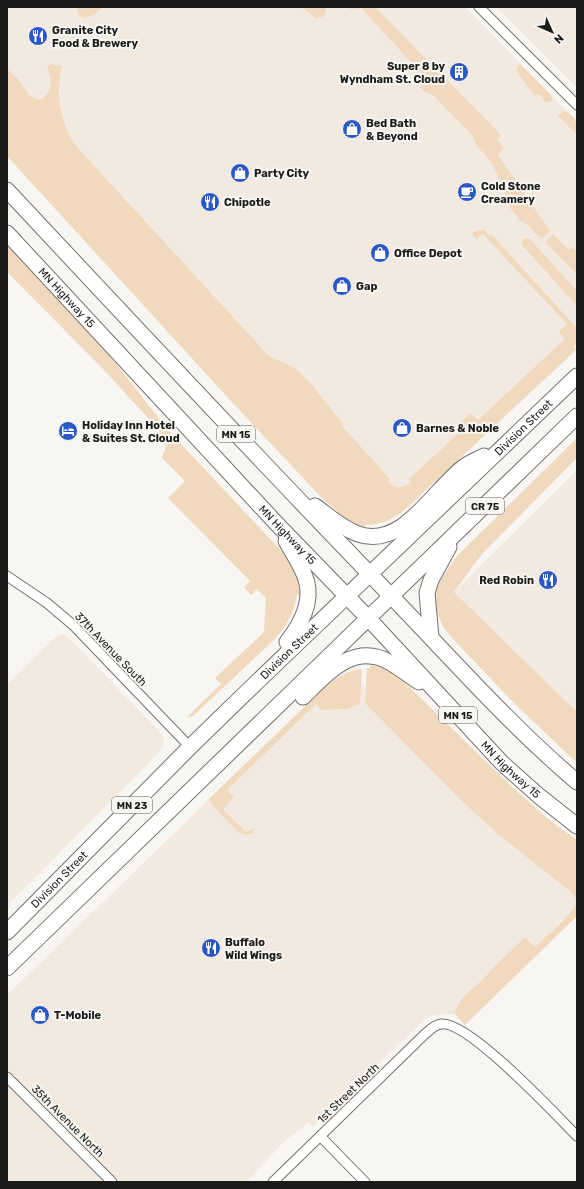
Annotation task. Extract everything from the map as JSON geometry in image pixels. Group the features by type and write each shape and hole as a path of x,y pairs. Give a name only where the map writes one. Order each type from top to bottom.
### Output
{"highway":[{"name":"MN 15","path":"7,190 281,482 527,737 577,782"},
{"name":"MN Highway 15","path":"7,233 276,523 368,618 502,763 539,796 577,826"},
{"name":"Division Street","path":"7,932 190,747 501,447 577,376"},
{"name":"CR 75","path":"392,596 577,416"},
{"path":"281,482 343,527 359,535 369,537 381,536 395,532 405,525 465,466 501,447"},
{"path":"259,680 298,627 304,614 308,599 308,585 304,574 276,523"},
{"path":"431,637 427,593 431,580 457,533"},
{"name":"MN 23","path":"7,968 392,596"},
{"path":"253,730 284,714 329,671 344,660 357,656 366,655 391,663 442,698"}],"street":[{"path":"479,7 577,105"},
{"name":"37th Avenue South","path":"7,576 47,603 73,626 190,747"},
{"name":"1st Street North","path":"273,1182 425,1034 434,1026 442,1024 454,1028 472,1038 506,1064 577,1136"},
{"name":"35th Avenue North","path":"7,1077 112,1182"},
{"path":"320,1136 365,1182"}],"shaded area":[{"path":"7,7 465,7 577,121 576,350 402,512 384,522 365,525 365,528 347,520 322,498 231,401 7,156"},
{"path":"77,7 83,7 85,9 88,7 103,7 96,13 84,18 78,13"},
{"path":"302,7 326,7 325,14 322,17 315,18"},
{"path":"348,7 375,7 501,135 497,139 504,148 498,155 550,231 542,239 525,223 517,219 519,217 509,206 502,185 490,161 477,147 473,136 433,95 425,92 420,87 421,82 425,77 361,8 350,9"},
{"path":"496,7 577,7 577,88"},
{"path":"51,64 62,66 59,87 60,108 66,127 76,146 268,355 293,367 303,375 344,424 342,426 390,479 388,482 393,486 402,487 411,482 409,479 463,429 459,424 470,413 478,420 565,339 560,333 560,330 567,324 483,234 477,239 473,237 473,232 486,230 486,234 493,236 577,328 577,343 573,347 576,350 402,512 385,522 365,525 365,528 347,520 322,498 231,401 7,156 7,69 18,79 30,96 39,100 47,94 49,90 51,82 47,67"},
{"path":"520,64 551,95 552,100 550,102 546,103 539,94 535,96 518,74 517,69"},
{"path":"563,111 567,112 577,121 577,135 558,116"},
{"path":"553,234 569,250 573,247 577,251 577,274 545,242"},
{"path":"524,238 530,239 577,291 577,306 522,245"},
{"path":"7,244 106,351 169,431 287,557 299,578 302,595 297,595 292,613 280,633 193,716 187,717 221,684 215,678 264,632 266,598 257,589 251,595 244,587 250,581 168,498 185,481 162,458 166,446 160,431 103,369 7,272"},
{"path":"577,438 577,458 482,554 454,592 577,712 577,763 515,704 452,638 444,628 434,603 440,581 457,556"},
{"path":"577,470 577,712 454,592"},
{"path":"63,634 69,638 161,733 164,739 163,745 159,752 146,766 7,906 7,684 58,635"},
{"path":"370,665 382,668 398,676 510,785 548,819 577,840 577,916 465,1025 455,1014 457,1007 465,996 525,937 535,947 548,934 551,933 575,907 576,899 571,892 499,835 462,801 365,703 367,668 370,668"},
{"path":"362,669 360,704 348,709 322,710 316,704 227,790 234,797 223,809 246,832 255,828 253,833 247,835 239,832 212,805 209,799 325,687 342,675"},
{"path":"349,672 577,883 577,906 535,947 525,937 465,996 460,1002 455,1014 434,1015 425,1019 313,1127 308,1123 284,1142 246,1182 7,1182 7,995 325,687 340,676"}],"place":[{"name":"Granite City Food & Brewery","path":"38,36"},
{"name":"Super 8 by Wyndham St. Cloud","path":"459,72"},
{"name":"Bed Bath & Beyond","path":"352,129"},
{"name":"Party City","path":"240,173"},
{"name":"Cold Stone Creamery","path":"467,192"},
{"name":"Chipotle","path":"210,202"},
{"name":"Office Depot","path":"380,253"},
{"name":"Gap","path":"342,286"},
{"name":"Barnes & Noble","path":"402,428"},
{"name":"Holiday Inn Hotel & Suites St. Cloud","path":"68,431"},
{"name":"Red Robin","path":"548,580"},
{"name":"Buffalo Wild Wings","path":"211,948"},
{"name":"T-Mobile","path":"40,1015"}]}
